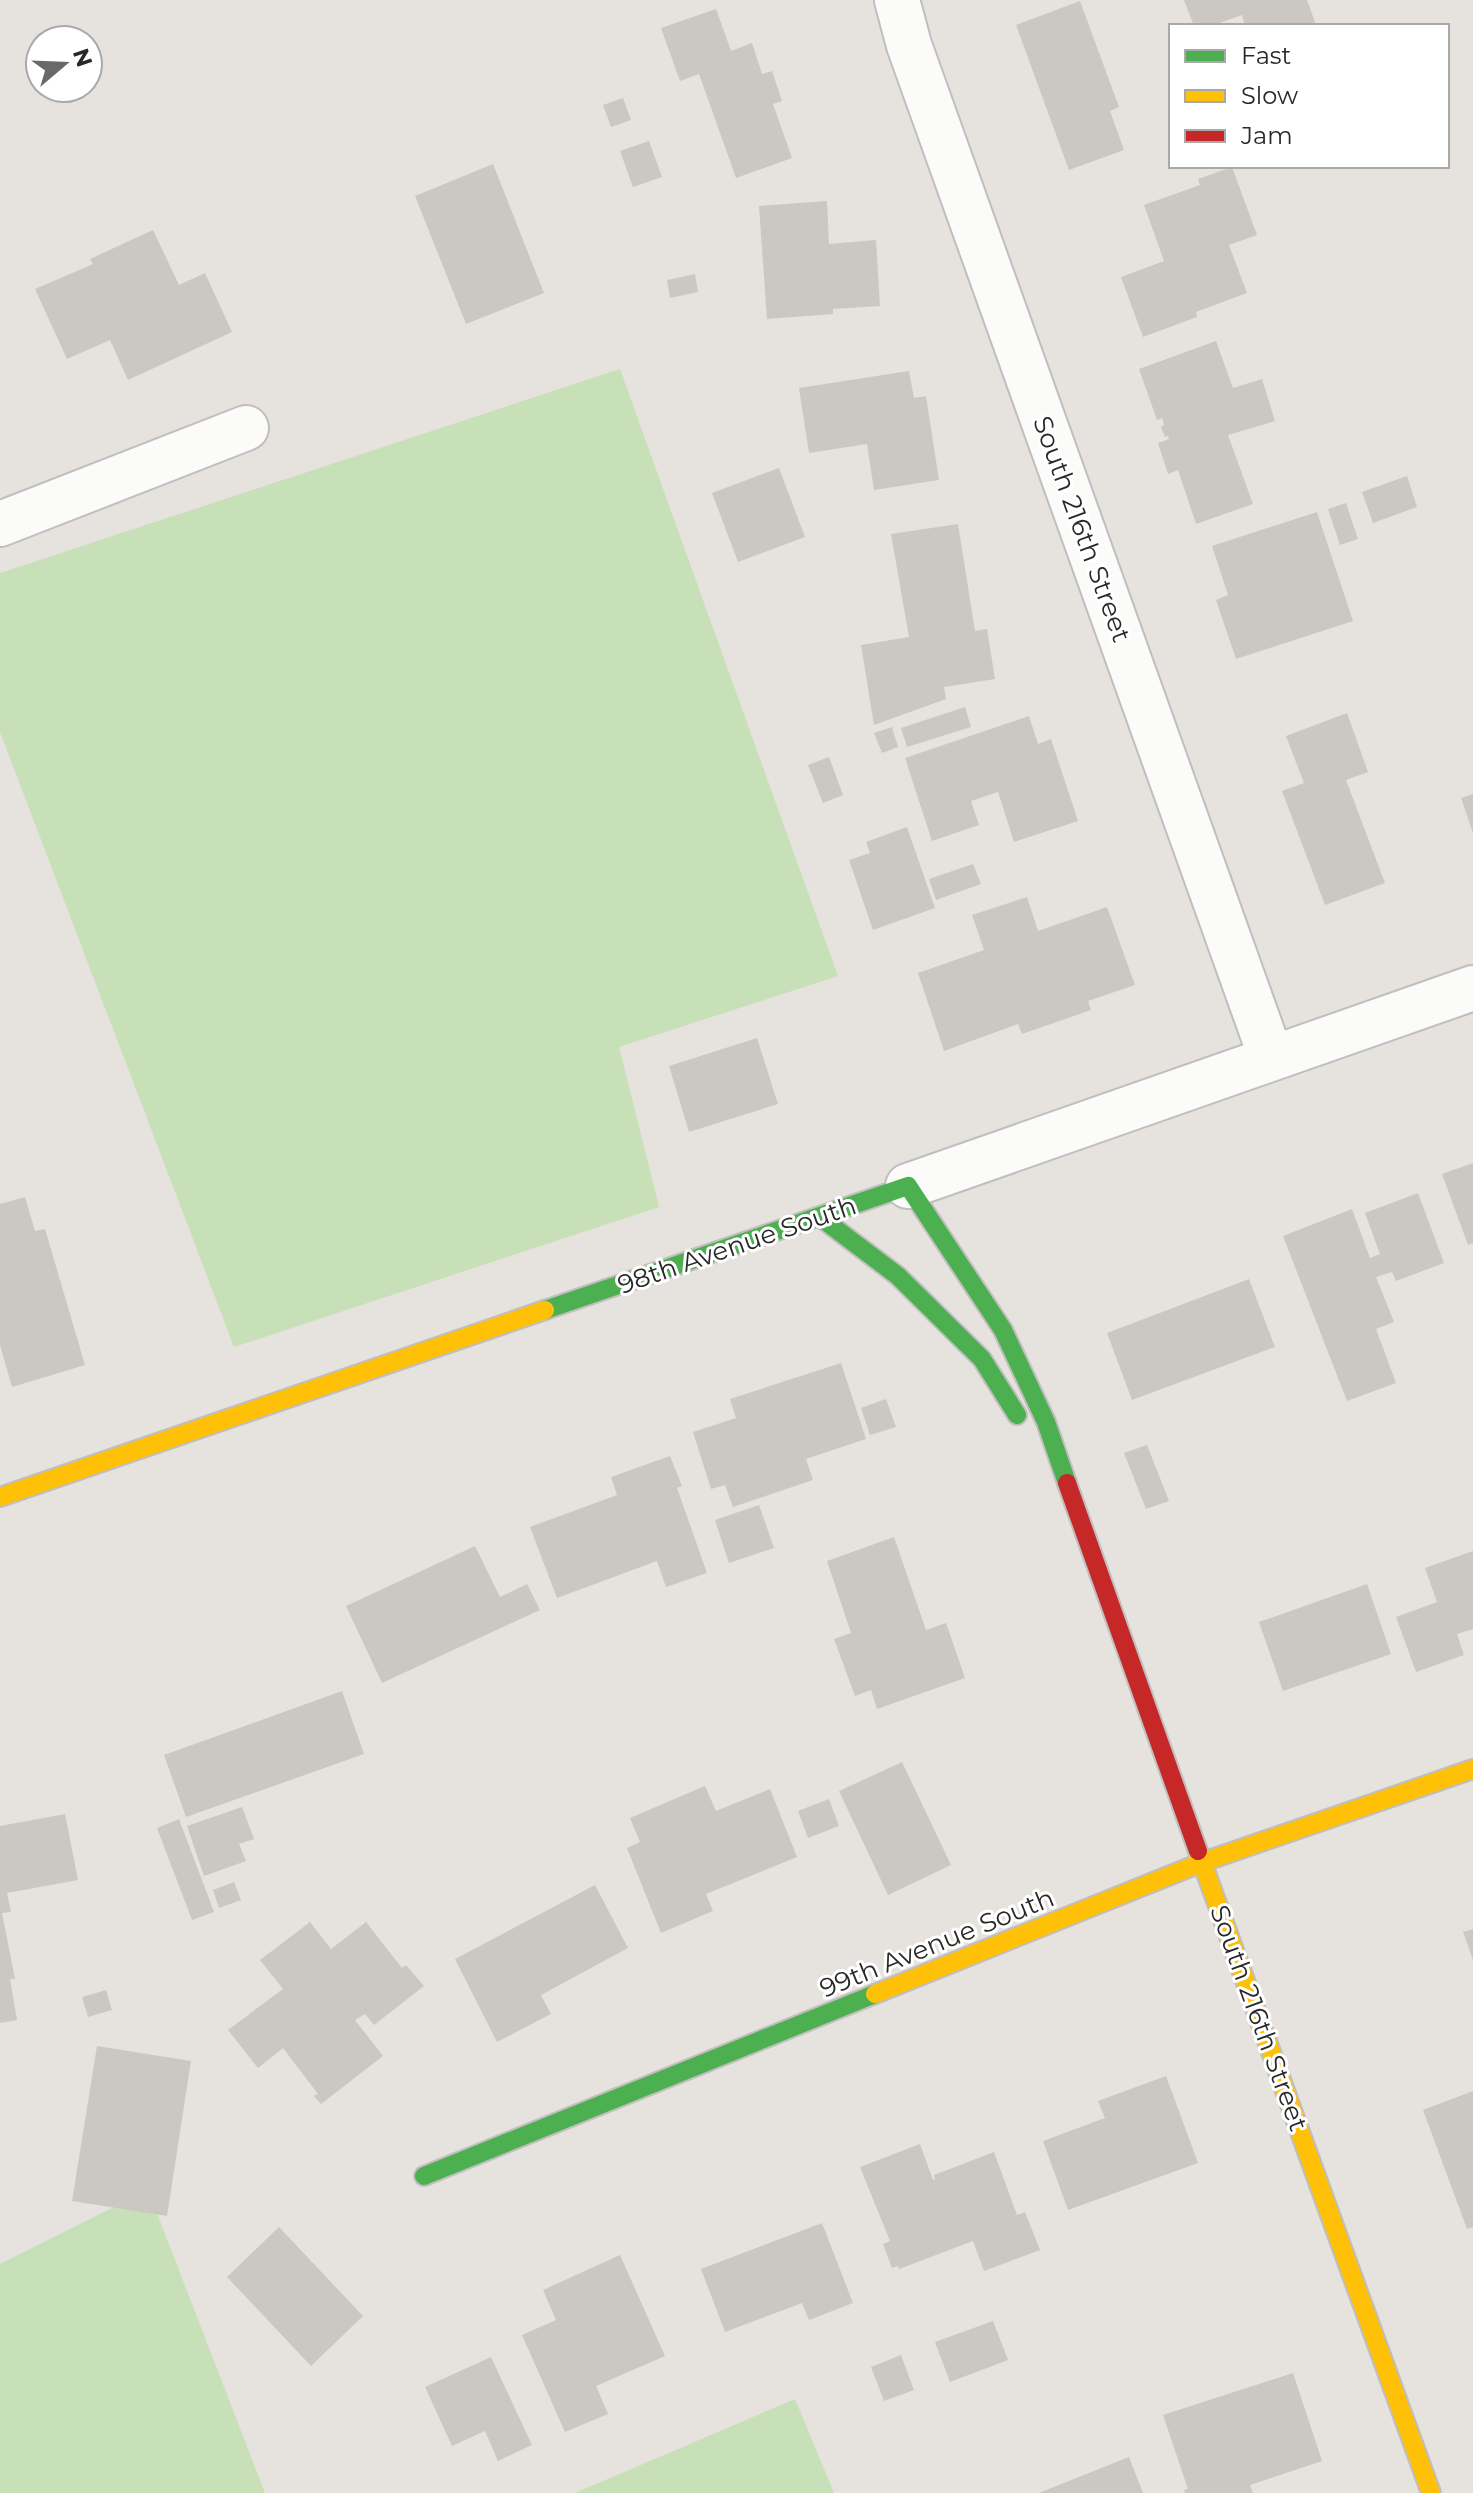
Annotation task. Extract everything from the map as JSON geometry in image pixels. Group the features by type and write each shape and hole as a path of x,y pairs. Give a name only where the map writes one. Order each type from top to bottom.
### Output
{"street":[{"name":"South 216th Street","path":"897,0 909,45 1271,1057"},
{"path":"0,524 246,428"},
{"name":"98th Avenue South","path":"0,1497 820,1217 1473,988"},
{"name":"South 216th Street","path":"908,1186 1003,1330 1046,1422 1087,1544 1431,2493"},
{"name":"South 216th Street","path":"820,1217 898,1276 982,1359 1030,1436 1087,1544"},
{"name":"99th Avenue South","path":"424,2176 1203,1862 1473,1769"}],"green space":[{"path":"620,369 838,976 619,1047 659,1207 234,1347 0,732 0,573"},
{"path":"148,2190 265,2493 0,2493 0,2264"},
{"path":"795,2399 834,2493 575,2493"}],"building":[{"path":"1184,0 1307,0 1315,22 1244,24 1242,15 1217,24 1193,24"},
{"path":"1080,1 1119,107 1110,111 1124,150 1069,170 1016,25"},
{"path":"716,9 731,51 752,43 762,74 772,71 782,101 773,104 792,158 736,178 699,74 680,81 661,28"},
{"path":"623,98 631,120 611,127 603,105"},
{"path":"649,141 662,177 633,187 620,151"},
{"path":"493,164 544,293 466,324 415,196"},
{"path":"1232,168 1257,235 1229,245 1247,293 1196,312 1197,317 1143,337 1121,277 1164,261 1144,205 1200,185 1198,179"},
{"path":"827,201 829,244 876,240 880,306 833,309 833,314 767,319 759,206"},
{"path":"153,230 179,285 205,273 232,332 128,380 110,340 67,359 35,289 93,264 90,259"},
{"path":"695,274 698,292 670,298 667,280"},
{"path":"1216,341 1233,388 1262,379 1275,421 1228,435 1253,504 1196,524 1178,470 1168,474 1158,443 1169,439 1161,427 1164,425 1162,418 1157,420 1139,369"},
{"path":"909,371 914,398 926,396 939,480 874,490 867,444 809,453 799,388"},
{"path":"779,468 805,537 738,562 712,493"},
{"path":"1407,476 1417,507 1373,523 1362,492"},
{"path":"1346,503 1358,539 1340,545 1328,509"},
{"path":"1317,512 1353,621 1236,659 1216,600 1228,595 1212,546"},
{"path":"958,524 975,631 987,629 995,679 944,687 946,699 874,725 861,645 909,637 891,534"},
{"path":"965,707 971,727 907,747 901,728"},
{"path":"1347,713 1368,772 1346,780 1385,883 1325,905 1282,791 1304,783 1286,736"},
{"path":"1029,716 1038,744 1051,739 1078,821 1014,842 998,792 971,801 979,825 932,841 905,758"},
{"path":"892,727 898,747 882,753 874,733"},
{"path":"829,757 843,795 823,803 808,765"},
{"path":"1473,794 1473,833 1461,798"},
{"path":"907,827 935,908 873,930 849,860 870,853 866,842"},
{"path":"973,864 981,884 936,900 929,879"},
{"path":"1027,897 1038,931 1107,907 1135,985 1088,1001 1091,1010 1022,1034 1018,1024 944,1051 918,973 984,950 972,915"},
{"path":"757,1038 778,1104 689,1132 669,1066"},
{"path":"1473,1163 1473,1243 1468,1245 1442,1174"},
{"path":"1418,1193 1444,1263 1396,1281 1392,1272 1376,1277 1394,1322 1376,1329 1396,1383 1347,1401 1283,1236 1352,1209 1370,1258 1380,1254 1365,1213"},
{"path":"25,1197 35,1231 45,1229 85,1365 12,1387 0,1345 0,1204"},
{"path":"1249,1279 1275,1347 1132,1400 1107,1333"},
{"path":"841,1363 866,1439 806,1459 813,1480 733,1507 725,1485 711,1489 693,1432 736,1418 730,1399"},
{"path":"886,1399 896,1427 870,1435 861,1408"},
{"path":"1147,1445 1169,1501 1146,1509 1124,1453"},
{"path":"670,1456 682,1486 677,1488 707,1573 666,1587 657,1561 557,1598 530,1527 617,1495 611,1477"},
{"path":"759,1505 774,1548 729,1563 715,1520"},
{"path":"894,1537 926,1630 946,1623 965,1678 877,1709 871,1690 855,1696 834,1639 851,1633 827,1561"},
{"path":"475,1546 500,1597 527,1584 540,1610 382,1683 346,1606"},
{"path":"1473,1551 1473,1629 1457,1634 1464,1655 1416,1672 1396,1617 1437,1602 1425,1568"},
{"path":"1367,1584 1391,1654 1283,1691 1259,1622"},
{"path":"342,1691 364,1754 186,1817 164,1755"},
{"path":"902,1762 951,1865 888,1895 839,1791"},
{"path":"705,1786 716,1811 770,1789 797,1857 706,1894 713,1911 661,1933 627,1848 640,1842 630,1818"},
{"path":"829,1799 839,1826 808,1838 798,1811"},
{"path":"242,1807 254,1839 239,1844 246,1861 204,1876 187,1826"},
{"path":"65,1814 78,1880 7,1893 11,1912 2,1913 15,1979 10,1979 17,2020 0,2023 0,1826"},
{"path":"179,1819 214,1912 192,1920 157,1828"},
{"path":"234,1882 241,1900 219,1908 213,1890"},
{"path":"595,1885 628,1948 541,1995 551,2014 497,2042 455,1959"},
{"path":"310,1922 331,1949 366,1922 402,1968 406,1965 424,1986 374,2025 365,2014 355,2020 383,2056 321,2104 314,2096 318,2094 283,2048 258,2068 228,2030 283,1989 260,1960"},
{"path":"1473,1929 1473,1960 1463,1932"},
{"path":"106,1990 112,2010 88,2017 82,1997"},
{"path":"97,2046 191,2061 167,2216 72,2201"},
{"path":"1166,2076 1198,2163 1068,2210 1043,2141 1105,2118 1098,2101"},
{"path":"1473,2091 1473,2227 1467,2229 1423,2110"},
{"path":"920,2144 933,2180 934,2175 994,2152 1017,2215 1025,2212 1040,2250 984,2271 973,2241 899,2269 898,2266 892,2268 883,2244 890,2241 860,2167"},
{"path":"822,2223 853,2303 809,2320 802,2303 725,2332 701,2269"},
{"path":"279,2227 363,2316 311,2366 227,2277"},
{"path":"620,2255 665,2356 596,2386 608,2414 565,2432 522,2335 556,2320 543,2290"},
{"path":"993,2321 1008,2360 950,2382 935,2342"},
{"path":"901,2355 914,2390 884,2401 871,2367"},
{"path":"491,2357 532,2445 498,2461 485,2431 452,2446 425,2387"},
{"path":"1293,2373 1322,2461 1250,2485 1253,2493 1185,2493 1184,2490 1188,2489 1163,2415"},
{"path":"1129,2457 1143,2493 1039,2493"}],"traffic: fast":[{"path":"545,1310 908,1186 1003,1330 1046,1422 1067,1483"},
{"path":"820,1217 898,1276 982,1359 1017,1415"},
{"path":"424,2176 875,1994"}],"traffic: slow":[{"path":"0,1497 545,1310"},
{"path":"875,1994 1203,1862 1473,1769"},
{"path":"1198,1851 1431,2493"}],"traffic: jam":[{"path":"1067,1483 1198,1851"}]}
